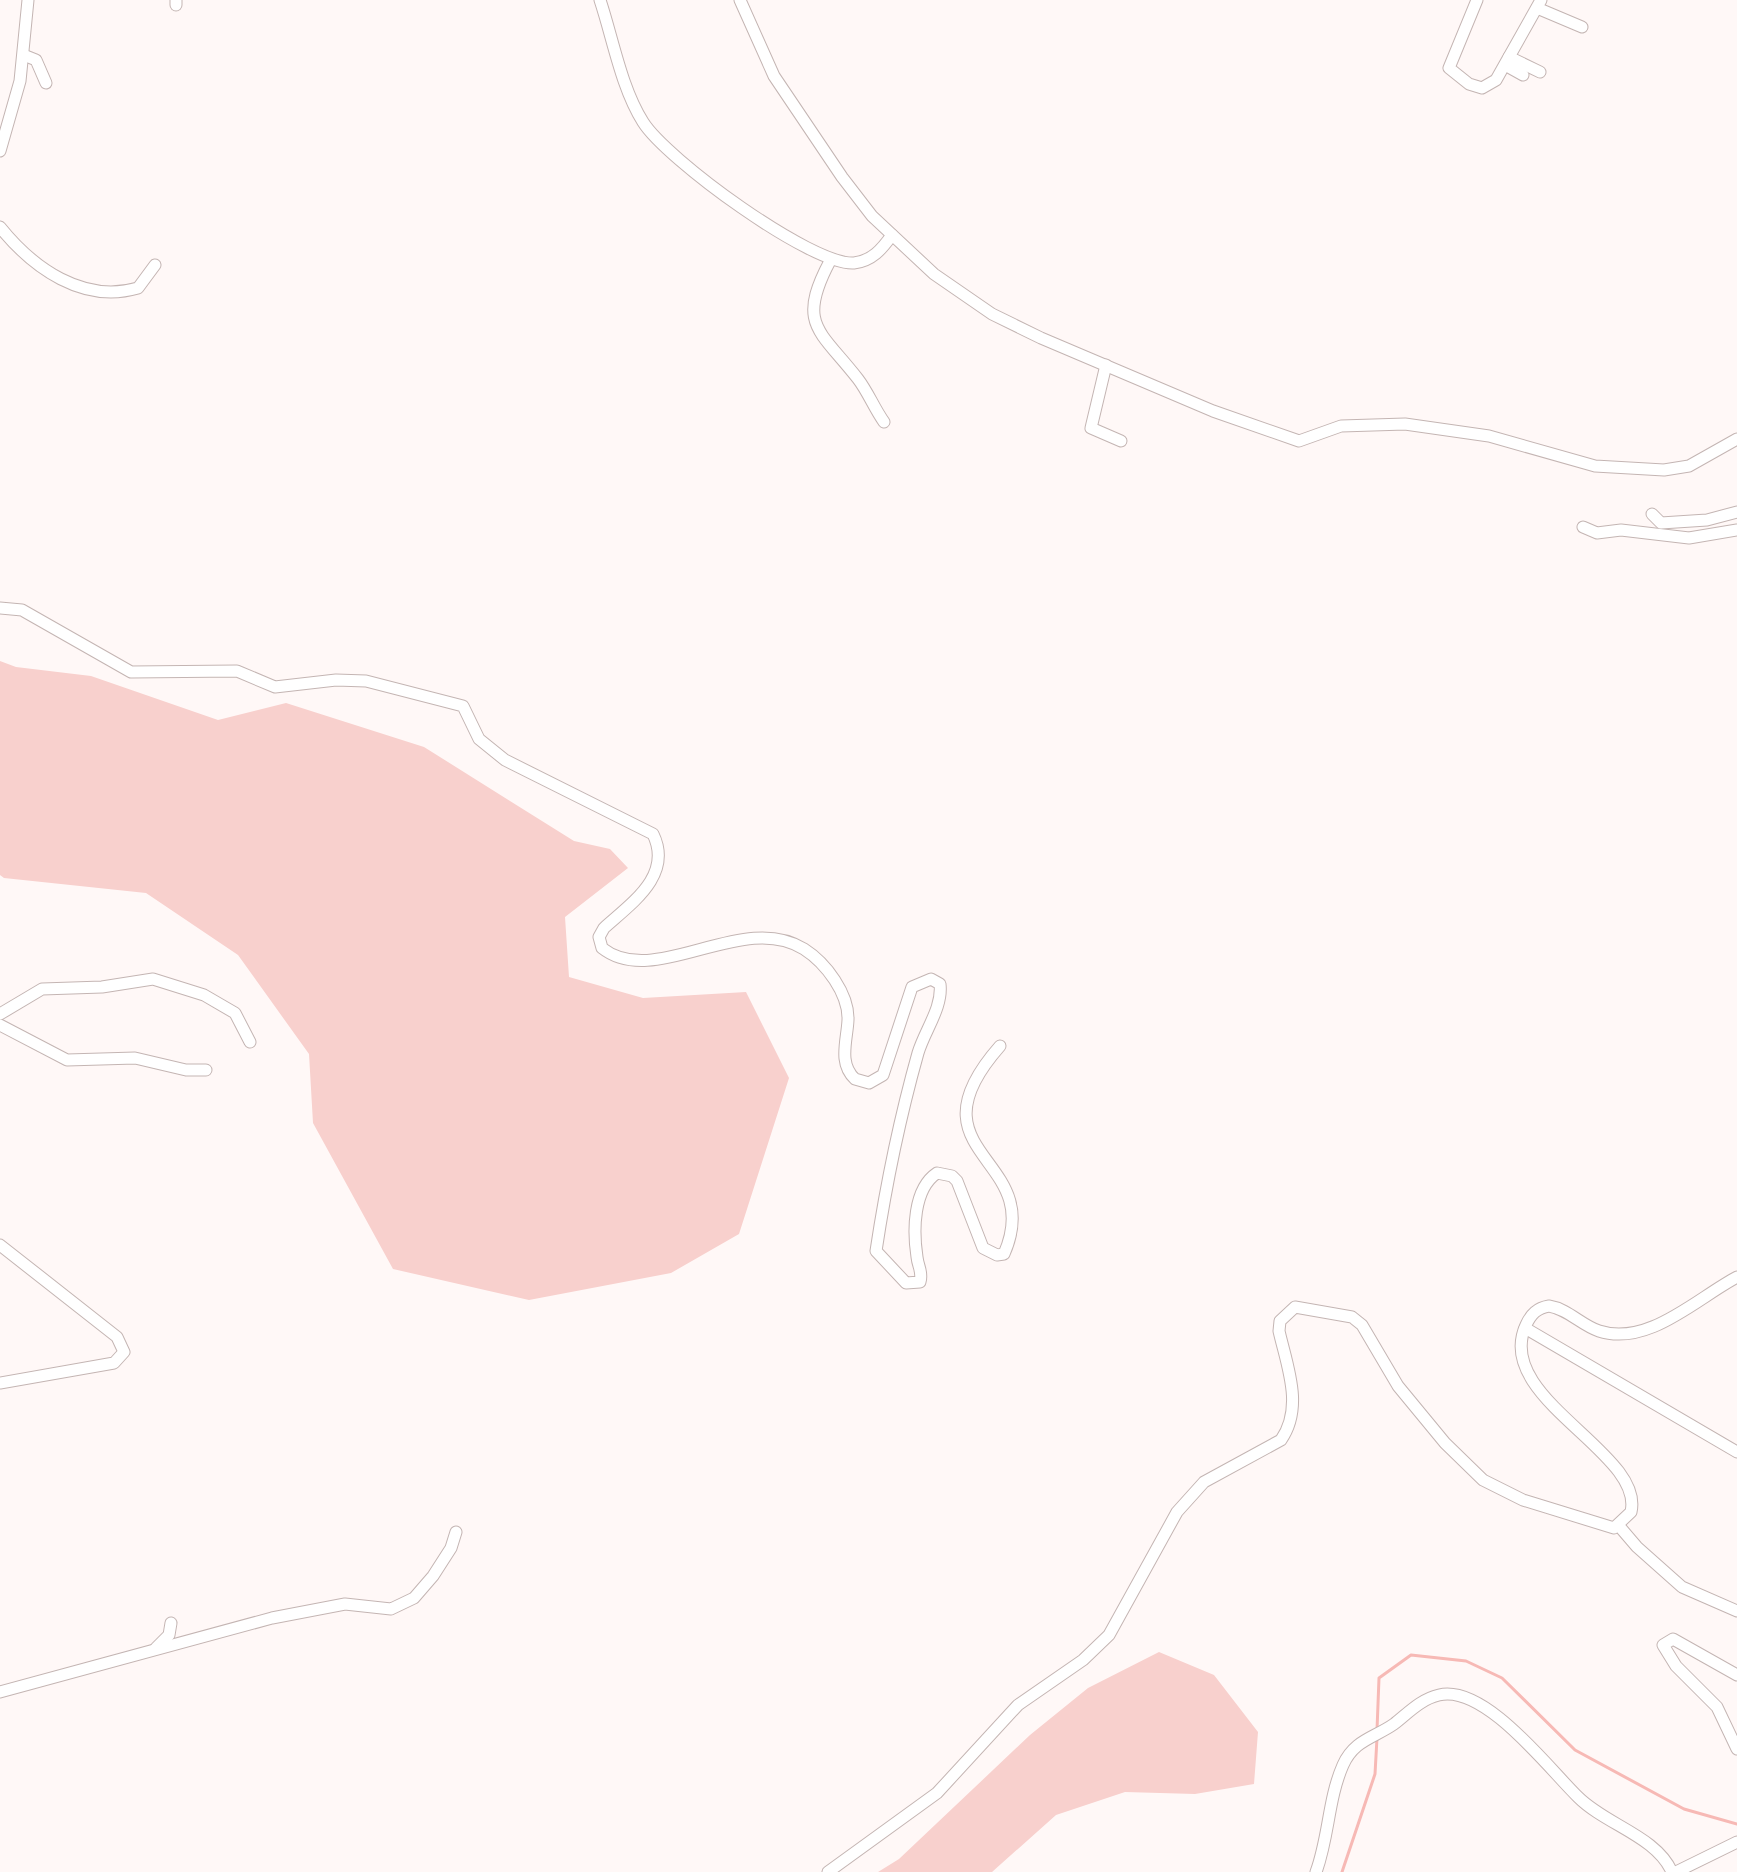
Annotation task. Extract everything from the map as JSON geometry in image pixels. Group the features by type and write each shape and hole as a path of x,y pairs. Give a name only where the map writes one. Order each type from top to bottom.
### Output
{"street":[{"path":"0,151 20,81 28,0"},
{"path":"600,0 638,112 661,146 711,185 830,261 862,261 878,254 892,235"},
{"path":"740,0 774,76 849,187 892,235 934,274 992,314 1106,365 1213,411 1299,441 1341,426 1405,424 1489,436 1595,466 1664,470 1689,466 1737,439"},
{"path":"1477,0 1449,68 1469,84 1482,88 1496,80 1539,4 1582,27"},
{"path":"26,56 36,60 46,83"},
{"path":"1507,61 1540,72"},
{"path":"1507,61 1523,75"},
{"path":"0,227 47,272 84,287 115,292 138,288 155,265"},
{"path":"830,261 813,299 814,321 829,347 860,382 884,422"},
{"path":"1106,365 1091,428 1121,441"},
{"path":"1652,514 1661,523 1707,520 1737,512"},
{"path":"1583,527 1597,533 1621,530 1689,538 1737,530"},
{"path":"0,608 22,610 131,672 237,671 275,687 336,680 366,681 463,706 479,739 505,760 653,834 660,854 659,868 651,883 604,928 599,937 602,948 613,957 639,959 763,937 805,949 829,972 846,1005 844,1062 855,1079 869,1083 883,1075 912,987 931,979 940,984 942,996 919,1050 909,1089 876,1251 906,1283 920,1282 922,1277 917,1262 915,1223 925,1184 937,1173 952,1176 957,1181 983,1248 997,1255 1004,1254 1014,1218 1010,1197 971,1136 965,1110 968,1092 982,1066 1000,1046"},
{"path":"0,1014 42,989 102,987 153,979 204,995 235,1013 250,1042"},
{"path":"0,1025 67,1060 135,1058 186,1070 206,1070"},
{"path":"0,1245 117,1337 124,1352 114,1363 0,1383"},
{"path":"828,1872 937,1793 1018,1705 1083,1660 1109,1635 1177,1512 1195,1490 1216,1474 1281,1440 1287,1432 1293,1402 1279,1331 1280,1321 1295,1307 1352,1317 1362,1325 1398,1386 1445,1443 1483,1480 1523,1500 1609,1528 1619,1526 1631,1512 1628,1491 1615,1470 1527,1375 1520,1347 1525,1328 1533,1313 1549,1306 1600,1332 1621,1334 1645,1329 1737,1277"},
{"path":"1525,1328 1737,1452"},
{"path":"1619,1526 1637,1547 1682,1587 1737,1611"},
{"path":"0,1692 272,1618 345,1604 391,1609 414,1598 433,1576 451,1548 456,1532"},
{"path":"149,1653 169,1635 171,1623"},
{"path":"1737,1675 1676,1640 1669,1639 1663,1645 1676,1666 1720,1711 1737,1749"},
{"path":"1316,1872 1344,1762 1364,1738 1379,1732 1429,1698 1446,1694 1467,1698 1525,1740 1590,1809 1658,1851 1674,1872 1737,1842"}],"shaded area":[{"path":"0,661 16,667 91,676 218,720 286,703 424,747 574,841 610,849 628,868 565,917 569,977 643,998 746,992 789,1078 739,1234 671,1273 529,1300 393,1269 313,1123 309,1054 238,955 146,893 4,878 0,875"},
{"path":"1159,1652 1214,1675 1258,1732 1254,1784 1195,1794 1125,1792 1056,1815 992,1872 878,1872 899,1859 1030,1735 1088,1688"}],"waterway":[{"path":"1377,1730 1379,1678 1411,1655 1466,1661 1502,1678 1575,1750 1684,1809 1737,1824"},
{"path":"1342,1872 1375,1774 1377,1738"}]}
